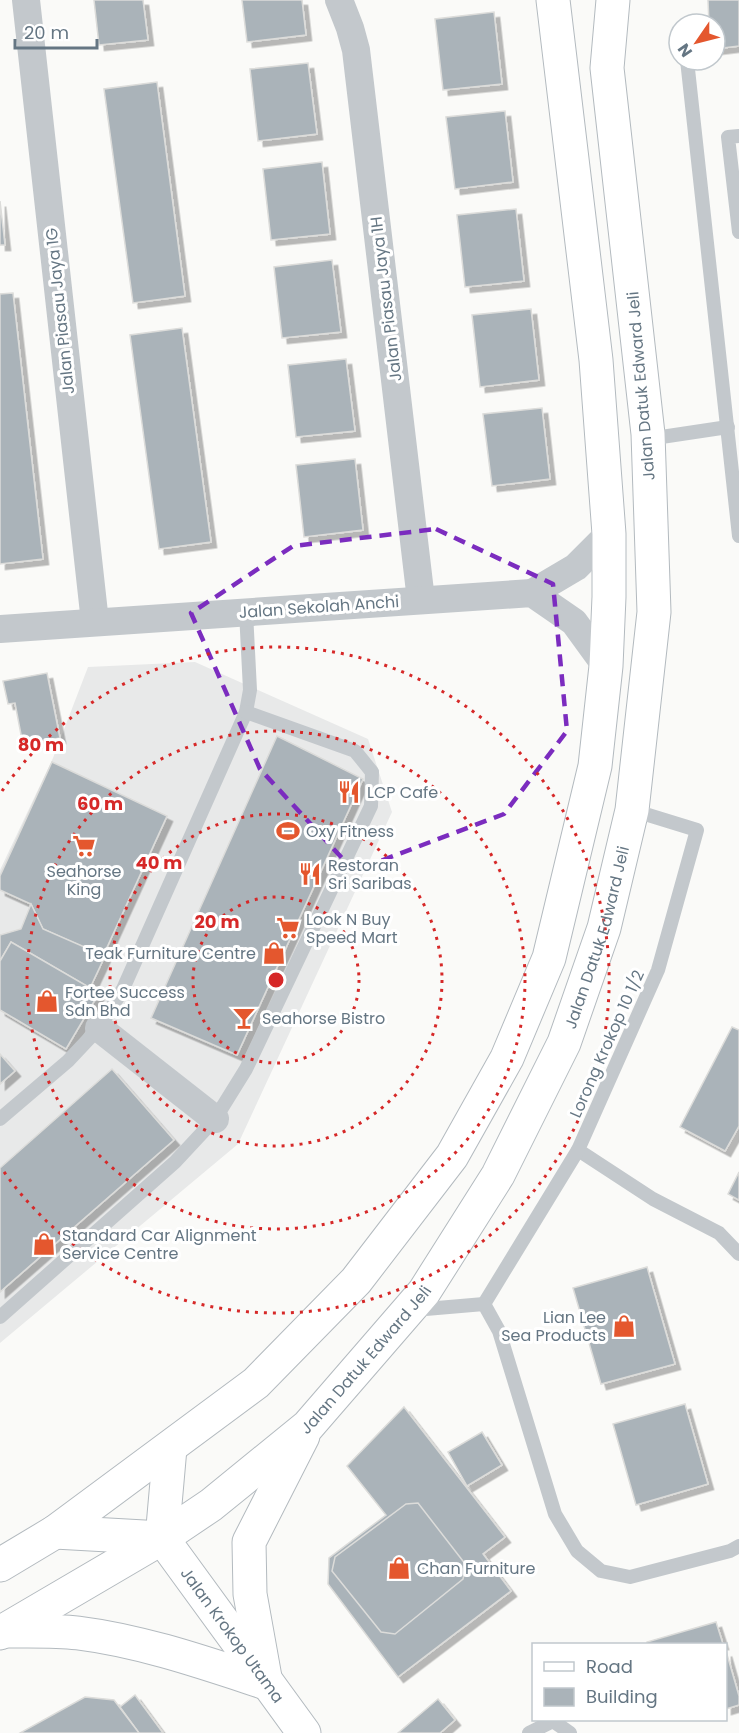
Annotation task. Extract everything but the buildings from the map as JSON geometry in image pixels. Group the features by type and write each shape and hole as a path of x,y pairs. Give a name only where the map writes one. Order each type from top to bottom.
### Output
{"street":[{"name":"Jalan Piasau Jaya 1G","path":"26,0 95,622"},
{"name":"Jalan Piasau Jaya 1H","path":"339,0 356,50 421,600"},
{"path":"0,1565 55,1532 256,1383 348,1289 452,1156 507,1058 549,958 595,766 606,666 609,597 609,534 596,360 553,0"},
{"name":"Jalan Datuk Edward Jeli","path":"2,1632 162,1538 211,1505 308,1426 424,1292 498,1176 564,1043 604,928 632,810 654,612 648,439 607,68 613,0"},
{"path":"606,666 574,622 532,593 576,567 609,534"},
{"name":"Jalan Sekolah Anchi","path":"0,629 532,593"},
{"path":"99,1028 215,1119"},
{"path":"2,1632 77,1633 190,1658 266,1683 250,1594 249,1542 308,1426"},
{"path":"55,1532 162,1538 170,1448"},
{"name":"Jalan Krokop Utama","path":"162,1538 304,1733"}],"lane":[{"path":"688,72 739,536"},
{"path":"739,136 728,137 739,232"},
{"path":"648,439 728,427"},
{"path":"0,1119 68,1061 99,1028 123,989 246,712 250,690 246,612"},
{"path":"0,1317 175,1162 215,1119 246,1069 371,806 372,772 355,751 246,712"},
{"name":"Lorong Krokop 10 1/2","path":"578,1150 658,970 697,830 632,810"},
{"path":"484,1304 578,1150 653,1199 719,1233 739,1254"},
{"path":"408,1310 484,1304"},
{"path":"484,1304 499,1331 555,1514 577,1551 601,1571 630,1577 730,1551 739,1546"},
{"path":"529,1733 553,1721 570,1733"}],"highlighted area":[{"path":"436,529 553,584 567,731 504,814 354,871 260,769 191,613 293,546"}],"shaded area":[{"path":"195,662 368,739 392,812 238,1144 0,1343 0,870 53,758 88,667"}],"place":[{"name":"LCP Cafe","path":"349,792"},
{"name":"Oxy Fitness","path":"288,831"},
{"name":"Seahorse King","path":"84,846"},
{"name":"Restoran Sri Saribas","path":"310,874"},
{"name":"Look N Buy Speed Mart","path":"288,928"},
{"name":"Teak Furniture Centre","path":"274,953"},
{"name":"Fortee Success Sdn Bhd","path":"47,1001"},
{"name":"Seahorse Bistro","path":"244,1018"},
{"name":"Standard Car Alignment Service Centre","path":"44,1244"},
{"name":"Lian Lee Sea Products","path":"624,1326"},
{"name":"Chan Furniture","path":"399,1568"}]}
